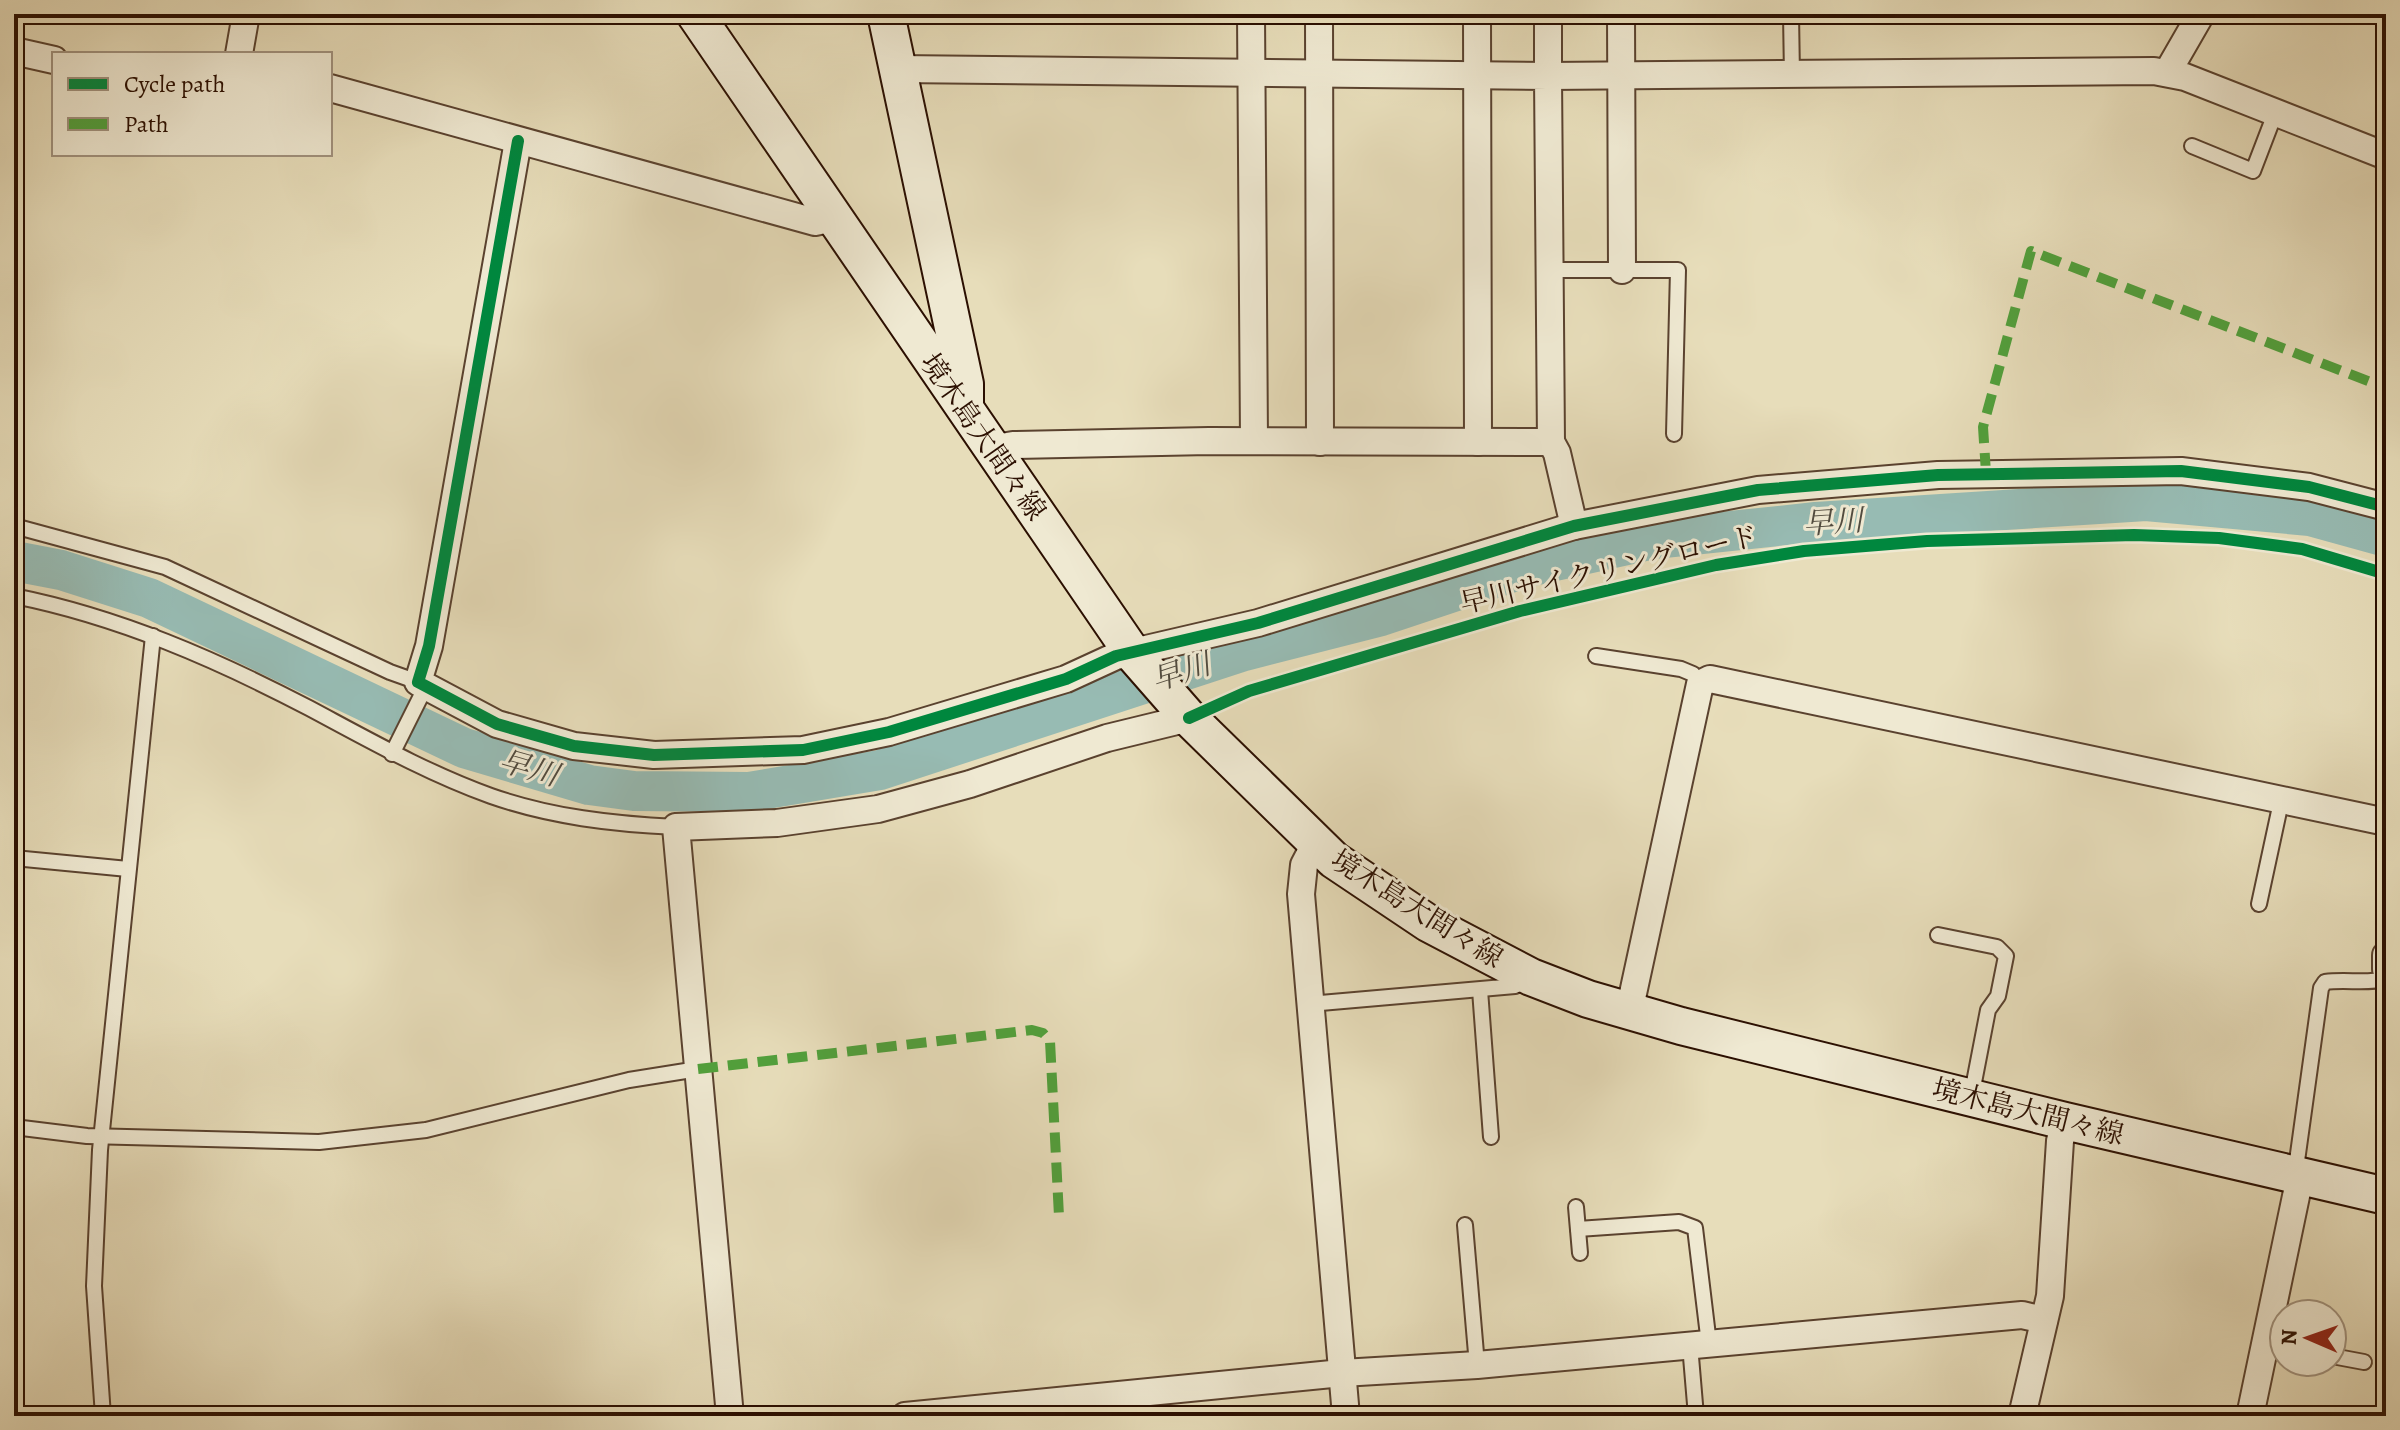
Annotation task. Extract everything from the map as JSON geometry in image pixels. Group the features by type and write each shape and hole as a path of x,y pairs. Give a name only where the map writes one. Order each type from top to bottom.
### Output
{"main road":[{"name":"境木島大間々線","path":"695,14 990,449 1137,658 1185,715 1315,844 1369,885 1428,923 1531,977 1629,1012 2065,1121 2386,1196"},
{"path":"886,14 965,384 965,412"}],"street":[{"path":"239,52 246,14"},
{"path":"1251,14 1254,441"},
{"path":"1319,14 1320,442"},
{"path":"1477,14 1478,442"},
{"path":"1548,14 1551,442 1557,453 1574,526"},
{"path":"1621,14 1622,270"},
{"path":"2167,73 2201,14"},
{"path":"14,51 52,60"},
{"path":"897,69 1477,77 2167,73 2276,111 2386,156"},
{"path":"332,89 815,222 834,218"},
{"path":"518,141 421,688 497,724 574,746 654,755 759,754 845,744 1066,679 1116,656 1137,658 1574,526 1772,489 1841,480 1986,473 2221,473 2309,487 2386,507"},
{"path":"990,449 1013,445 1254,441 1551,442"},
{"path":"1629,1012 1700,684 1710,679 2386,822"},
{"path":"730,1416 676,827 777,823 878,809 970,784 1185,715"},
{"path":"1315,844 1304,865 1301,894 1346,1416"},
{"path":"2386,955 2386,969"},
{"path":"2022,1416 2050,1296 2060,1141 2065,1121"},
{"path":"2282,1298 2300,1177"},
{"path":"905,1416 1342,1373 1477,1365 2022,1315 2044,1320"},
{"path":"2250,1416 2268,1365"}],"lane":[{"path":"1791,14 1792,76"},
{"path":"2192,146 2253,171 2276,111"},
{"path":"1549,270 1678,270 1674,434"},
{"path":"14,526 165,567 421,688 394,750"},
{"path":"14,596 100,616 153,636 490,795 591,821 676,827"},
{"path":"103,1416 94,1286 102,1135 153,636"},
{"path":"1596,656 1681,669 1693,674 1700,684"},
{"path":"2259,904 2281,802"},
{"path":"14,858 128,869"},
{"path":"1938,935 1997,947 2006,956 1998,996 1988,1010 1971,1098"},
{"path":"1309,1004 1515,986 1531,977"},
{"path":"2300,1177 2297,1161 2321,988 2333,981 2375,982 2386,979"},
{"path":"1480,990 1491,1137"},
{"path":"14,1127 102,1135 319,1142 426,1130 629,1080 698,1069"},
{"path":"1576,1207 1580,1253"},
{"path":"1578,1229 1679,1222 1695,1228 1699,1344 1696,1416"},
{"path":"1465,1225 1477,1365"},
{"path":"2348,1359 2364,1362"}],"waterway":[{"name":"早川","path":"14,561 61,570 149,598 464,748 589,785 634,791 749,792 880,770 1244,651 1381,616 1528,567 1654,539 1816,522 2146,501 2310,516 2386,537"}],"marked path":[{"path":"1986,473 1983,427 2031,251 2386,388"},
{"path":"698,1069 1032,1030 1043,1033 1050,1041 1059,1216"}],"cycle path":[{"path":"518,141 429,646 418,682 497,724 574,746 654,755 803,750 889,732 1066,679 1116,656 1258,623 1574,526 1758,490 1938,475 2181,471 2309,487 2386,507"},
{"name":"早川サイクリングロード","path":"1189,718 1249,691 1520,611 1716,565 1804,551 1927,541 2134,535 2219,538 2302,549 2386,574"}]}
